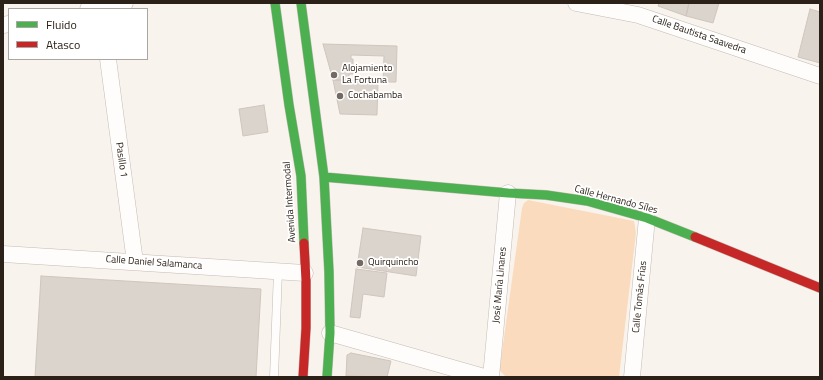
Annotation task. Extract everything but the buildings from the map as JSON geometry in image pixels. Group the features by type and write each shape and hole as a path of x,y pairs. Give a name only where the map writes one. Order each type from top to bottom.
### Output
{"main road":[{"name":"Avenida Intermodal","path":"275,3 289,105 301,176 306,328 303,377"},
{"path":"301,3 324,177 329,272 330,333 327,377"},
{"name":"Calle Hernando Síles","path":"324,177 546,195 587,201 647,218 820,288"}],"street":[{"path":"97,8 125,3"},
{"name":"Calle Bautista Saavedra","path":"576,3 639,9 820,76"},
{"name":"Pasillo 1","path":"108,60 135,262"},
{"name":"José María Linares","path":"491,377 508,193"},
{"name":"Calle Tomás Frías","path":"632,377 647,218"},
{"name":"Calle Daniel Salamanca","path":"3,254 135,262 305,277"},
{"path":"330,333 484,377"}],"lane":[{"path":"274,377 278,275"}],"shaded area":[{"path":"528,200 634,221 636,233 619,377 506,377 500,371 522,208 524,203"}],"traffic: fast":[{"path":"275,3 289,105 301,176 304,243"},
{"path":"301,3 324,177 329,272 330,333 327,377"},
{"path":"324,177 546,195 587,201 647,218 695,237"}],"traffic: jam":[{"path":"695,237 820,288"},
{"path":"303,377 306,328 304,243"}],"place":[{"name":"Alojamiento La Fortuna","path":"334,75"},
{"name":"Cochabamba","path":"340,96"},
{"name":"Quirquincho","path":"360,263"}]}
